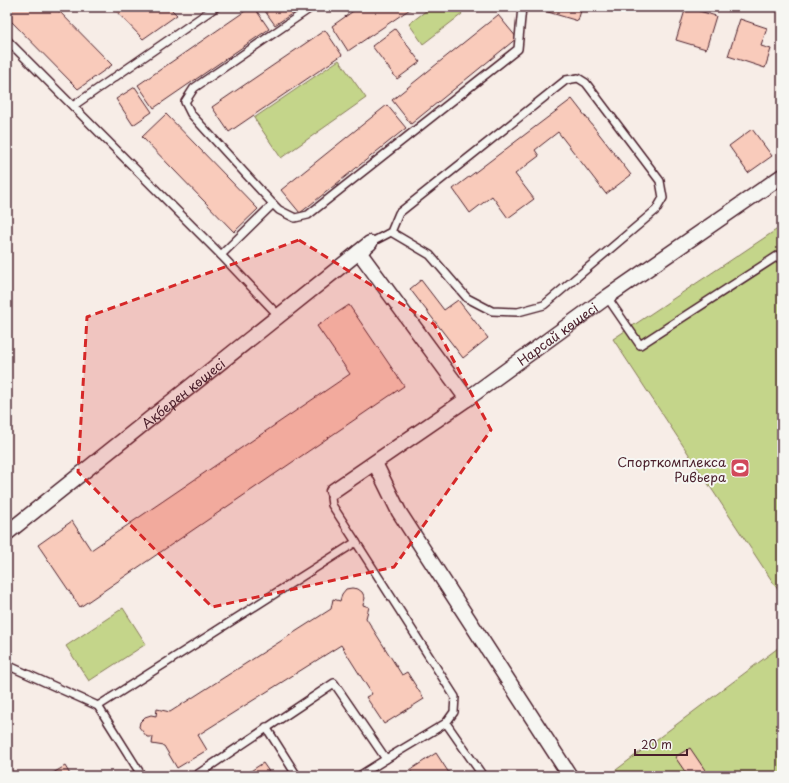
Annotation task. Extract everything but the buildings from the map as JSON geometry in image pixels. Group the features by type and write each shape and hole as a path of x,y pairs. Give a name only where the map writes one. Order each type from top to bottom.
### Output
{"street":[{"name":"Нарсай көшесі","path":"333,491 467,399 607,297 782,176"},
{"name":"Ақберен көшесі","path":"7,533 370,243"},
{"path":"359,252 467,399"},
{"path":"374,463 399,512 570,776"}],"lane":[{"path":"73,106 216,7"},
{"path":"312,7 194,88 185,102 191,114 273,204 280,210 295,218 308,215 518,49 522,7"},
{"path":"7,40 222,256 279,316"},
{"path":"370,243 391,232 399,213 566,80 578,78 586,83 660,181 663,198 656,210 544,305 518,312 492,311 466,298 430,255 391,232"},
{"path":"222,256 273,204"},
{"path":"607,297 640,345 782,253"},
{"path":"333,491 331,498 332,505 455,697 454,712 446,722 359,776"},
{"path":"98,706 356,542"},
{"path":"7,665 98,706 142,776"},
{"path":"195,776 334,682 386,759"},
{"path":"446,722 483,776"},
{"path":"266,728 297,776"}],"highlighted area":[{"path":"299,240 434,324 491,430 394,567 212,607 78,472 87,317"}],"green space":[{"path":"431,7 457,7 462,14 423,44 409,24"},
{"path":"339,60 366,98 281,158 254,118"},
{"name":"Спорткомплекса Ривьера","path":"782,226 782,596 613,339"},
{"path":"123,608 146,644 89,681 66,646"},
{"path":"782,645 782,776 614,776 612,773"}],"place":[{"name":"Спорткомплекса Ривьера","path":"740,468"}]}
